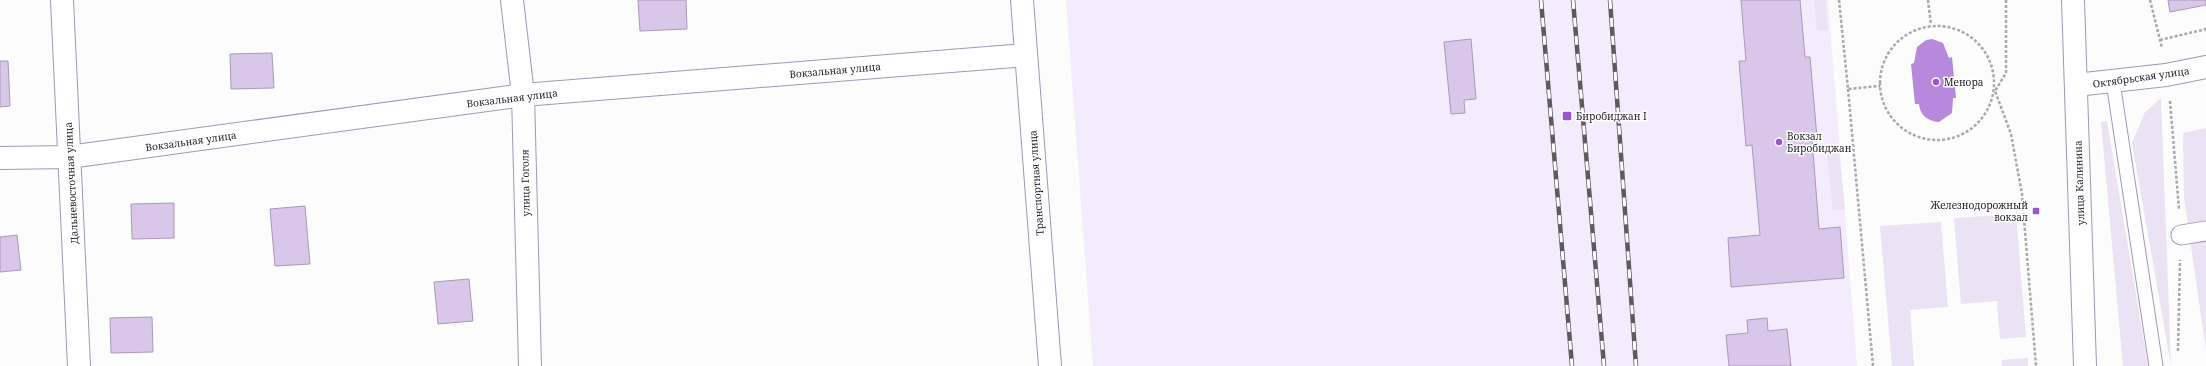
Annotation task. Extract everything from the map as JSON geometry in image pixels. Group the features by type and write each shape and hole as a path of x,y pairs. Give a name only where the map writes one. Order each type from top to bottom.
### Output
{"street":[{"name":"Дальневосточная улица","path":"62,0 79,366"},
{"name":"улица Гоголя","path":"512,0 523,95 530,366"},
{"name":"Транспортная улица","path":"1022,0 1050,366"},
{"name":"улица Калинина","path":"2073,0 2085,366"},
{"name":"Вокзальная улица","path":"0,158 69,157 523,95 1026,55"},
{"name":"Октябрьская улица","path":"2076,85 2166,75 2206,67"},
{"path":"2181,235 2206,231"}],"lane":[{"path":"2113,82 2156,366"}],"path":[{"path":"1839,0 1873,366"},
{"path":"1928,0 1931,25"},
{"path":"2006,0 2006,74 1995,91 1986,115 1968,133 1943,141 1917,138 1896,123 1882,101 1880,86 1880,75 1888,51 1907,33 1931,25 1957,28 1979,42 1993,64 1995,91 2011,134 2022,194 2036,366"},
{"path":"2150,0 2162,52"},
{"path":"2160,40 2206,29"},
{"path":"1848,89 1880,86"}],"shaded area":[{"path":"1066,0 1828,0 1857,366 1093,366"},
{"path":"1814,0 1825,0 1828,30 1817,31"},
{"path":"1932,39 1943,43 1949,58 1952,57 1956,98 1953,98 1952,113 1939,122 1925,117 1919,104 1915,104 1911,64 1914,63 1917,47 1926,40"},
{"path":"2161,98 2171,366 2132,143 2145,112"},
{"path":"2107,121 2148,366 2123,366 2101,122"},
{"path":"2206,128 2206,350 2184,197 2183,133"},
{"path":"1839,153 1845,209 1833,210 1827,154"},
{"path":"2016,214 2026,337 2000,339 1997,301 1961,304 1954,218"},
{"path":"1941,222 1948,307 1910,310 1914,366 1892,366 1880,226"},
{"path":"2028,358 2028,366 2002,366 2002,360"}],"building":[{"path":"638,0 686,0 687,29 640,31"},
{"name":"Вокзал Биробиджан","path":"1741,0 1800,0 1805,57 1810,57 1817,138 1812,139 1819,229 1840,227 1844,278 1731,287 1728,238 1760,235 1752,145 1746,146 1739,61 1746,61"},
{"path":"2168,0 2206,0 2206,5 2170,12"},
{"path":"1471,39 1476,99 1464,100 1465,113 1451,114 1444,42"},
{"path":"272,53 274,88 231,89 230,54"},
{"path":"0,61 8,61 10,106 0,107"},
{"path":"174,203 174,238 132,239 131,204"},
{"path":"305,206 310,264 275,266 270,209"},
{"path":"17,235 21,270 0,272 0,237"},
{"path":"469,279 473,321 438,324 434,282"},
{"path":"152,317 153,352 111,353 110,318"},
{"path":"1767,318 1768,331 1787,329 1791,366 1729,366 1726,335 1748,333 1747,320"}],"railway":[{"path":"1541,0 1572,366"},
{"path":"1573,0 1604,366"},
{"path":"1610,0 1636,366"}],"place":[{"name":"Менора","path":"1936,82"},
{"name":"Биробиджан I","path":"1567,116"},
{"name":"Вокзал Биробиджан","path":"1779,142"},
{"name":"Железнодорожный вокзал","path":"2036,211"}]}
